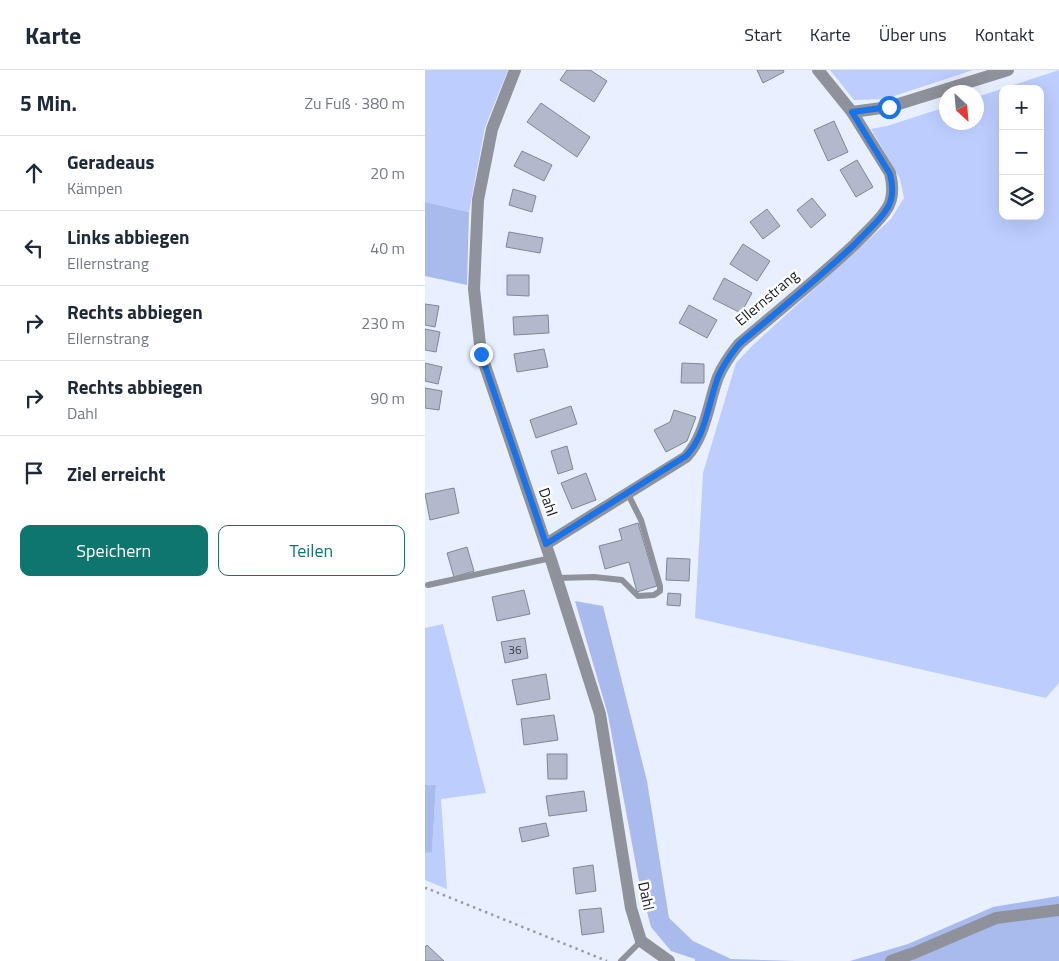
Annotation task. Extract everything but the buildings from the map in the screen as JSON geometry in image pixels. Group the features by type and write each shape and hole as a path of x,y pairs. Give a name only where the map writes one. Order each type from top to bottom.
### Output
{"street":[{"name":"Dahl","path":"515,70 492,130 480,191 474,289 481,354 551,558 600,714 631,908 641,941"},
{"name":"Ellernstrang","path":"546,544 673,466 695,448 701,435 719,376 727,360 739,344 839,259 876,222 889,206 893,194 890,174 852,112 818,70"},
{"path":"852,112 889,107 1008,70"},
{"path":"891,961 914,954 995,918 1059,910"},
{"path":"641,941 669,961"}],"lane":[{"path":"557,578 594,577 622,580 638,596 654,595 660,590 641,520 628,494"},
{"path":"428,584 551,558"},
{"path":"621,961 641,941"}],"path":[{"path":"425,889 607,961"}],"shaded area":[{"path":"425,70 508,70 485,127 469,212 425,202"},
{"path":"830,70 973,70 885,99 854,100"},
{"path":"1059,70 1059,683 1046,698 695,618 703,473 736,363 753,345 891,219 904,198 900,179 871,129 887,126 939,109 939,130 984,130 984,95 999,90 999,220 1044,220 1044,85 1013,85"},
{"path":"425,202 469,212 467,285 425,276"},
{"path":"575,601 603,606 647,781 669,918 693,941 731,959 796,961 695,961 695,959 671,951 651,927 639,881 608,715"},
{"path":"443,624 486,793 441,799 447,889 425,880 425,853 432,851 436,785 425,785 425,628"},
{"path":"425,785 436,785 432,852 425,853"},
{"path":"1059,896 1059,961 850,961 908,944 993,907"}],"route":[{"path":"481,354 546,544 673,466 695,448 701,435 719,376 727,360 739,344 839,259 876,222 889,206 893,194 890,174 852,112 889,107"}]}
